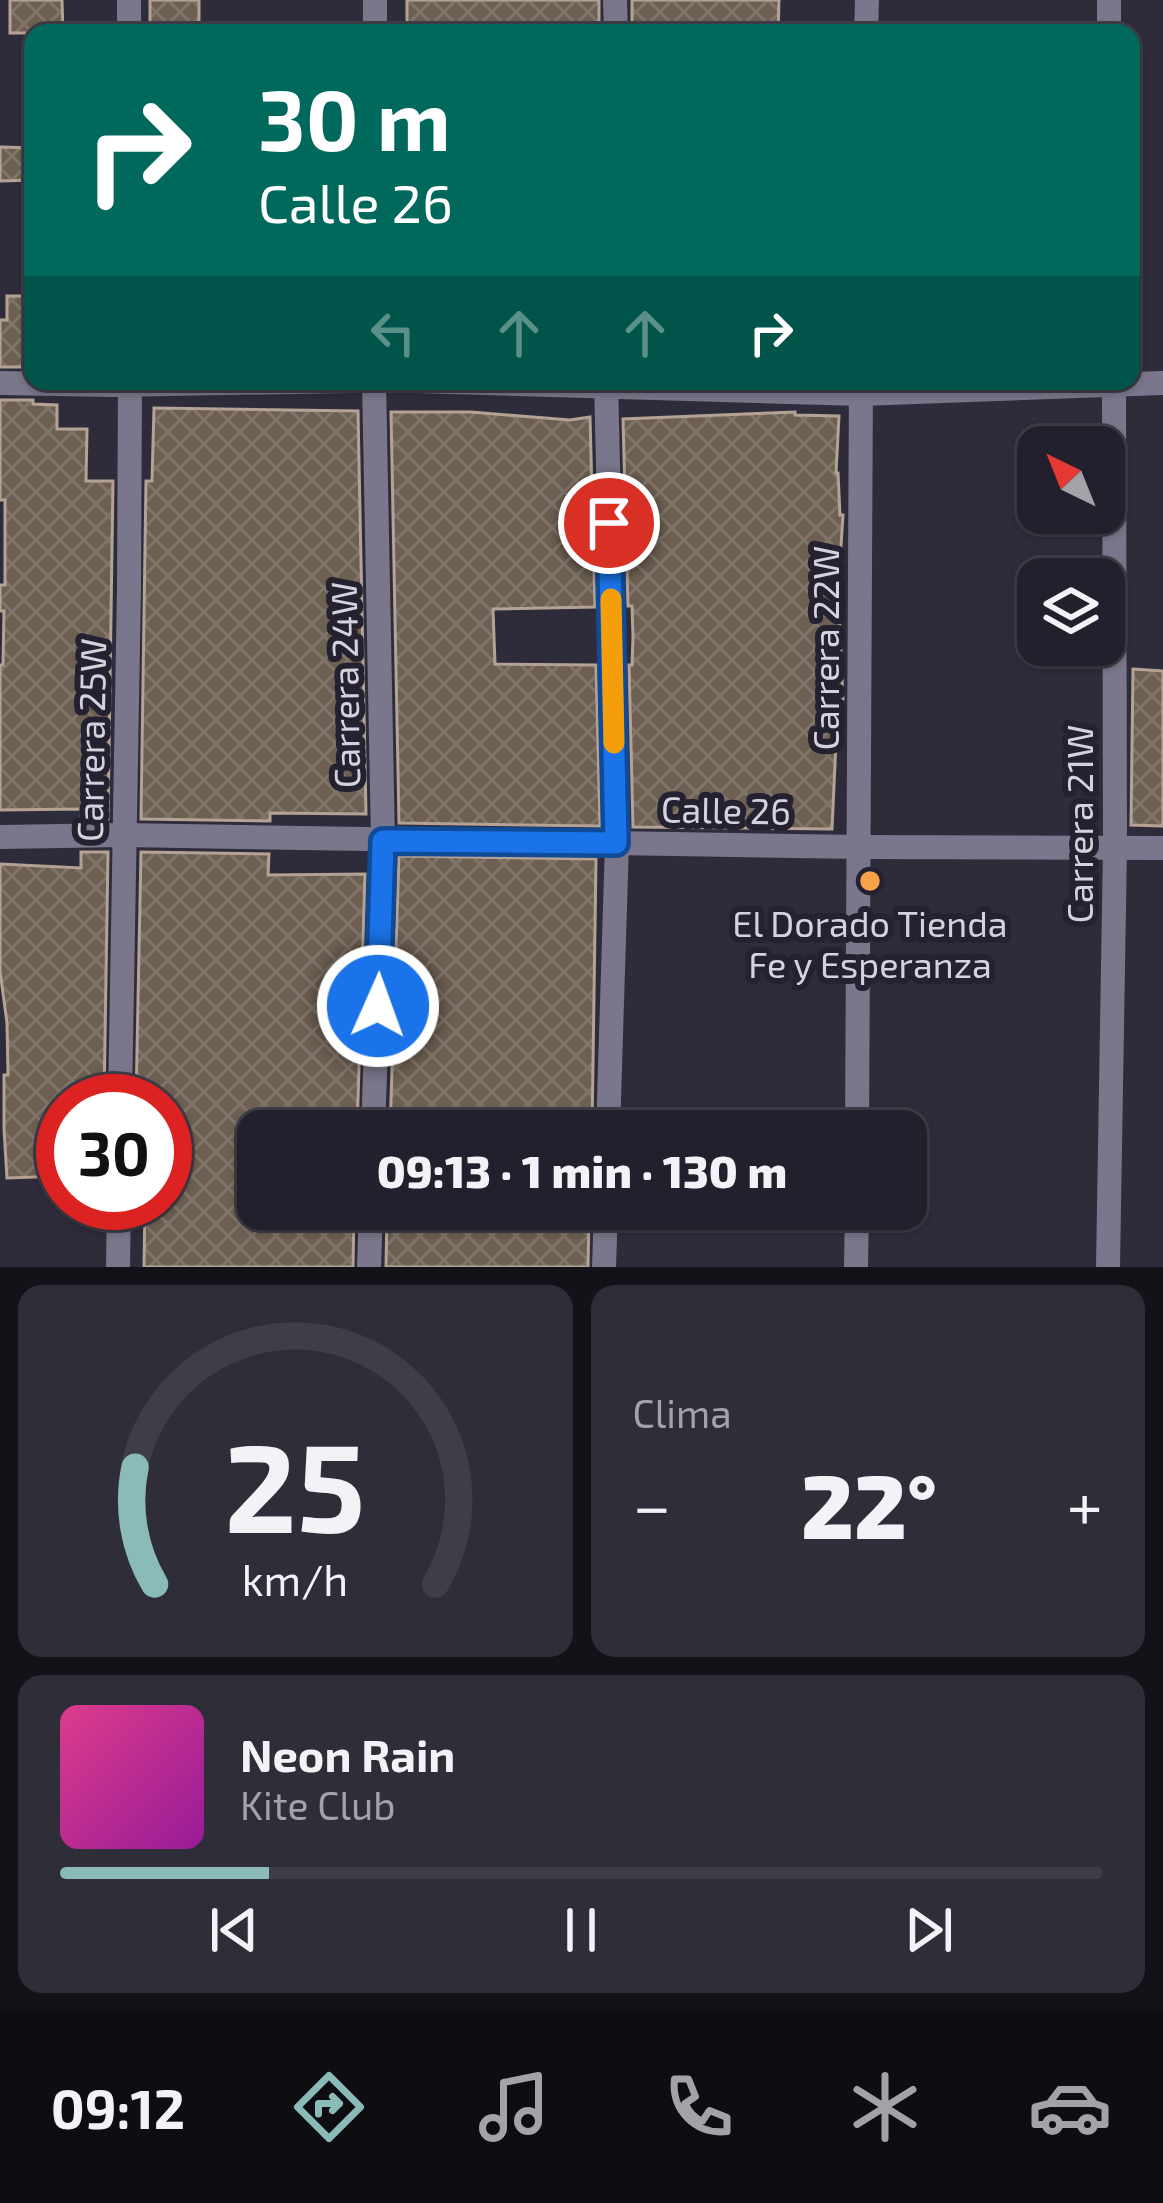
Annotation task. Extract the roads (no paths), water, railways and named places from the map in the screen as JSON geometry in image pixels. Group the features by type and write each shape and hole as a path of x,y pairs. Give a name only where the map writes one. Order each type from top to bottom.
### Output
{"street":[{"name":"Carrera 25W","path":"120,1074 130,390"},
{"name":"Carrera 24W","path":"374,390 383,841 374,1110"},
{"path":"606,390 616,843 609,1110"},
{"name":"Carrera 22W","path":"857,1110 861,390"},
{"name":"Carrera 21W","path":"1108,1267 1115,847 1114,390"},
{"name":"Calle 26","path":"0,837 1163,848"},
{"path":"118,1267 119,1230"},
{"path":"368,1267 369,1230"},
{"path":"604,1267 605,1230"},
{"path":"856,1230 856,1267"}],"place":[{"name":"El Dorado Tienda Fe y Esperanza","path":"870,881"}]}
